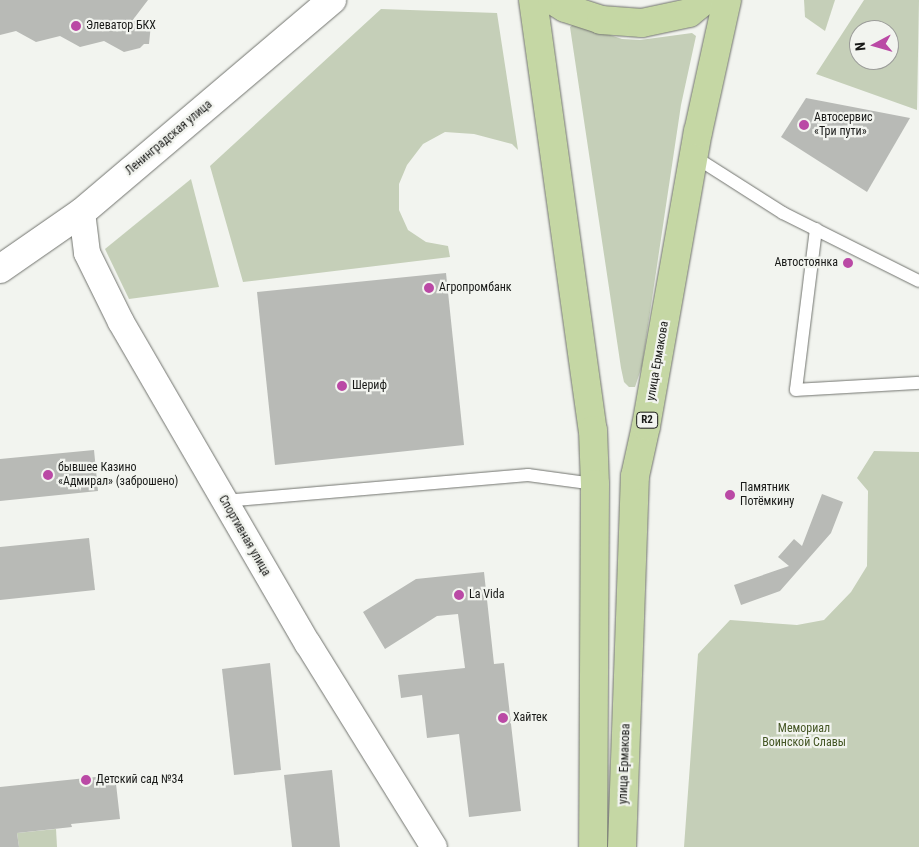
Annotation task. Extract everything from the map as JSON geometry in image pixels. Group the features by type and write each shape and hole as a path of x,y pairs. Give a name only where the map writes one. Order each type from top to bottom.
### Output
{"main road":[{"path":"533,0 593,430 595,484 592,847"},
{"path":"552,0 565,8 601,20 642,23 689,13 705,0"},
{"name":"улица Ермакова","path":"622,847 635,476 646,426 698,132 727,0"}],"street":[{"name":"Ленинградская улица","path":"0,269 82,212 332,0"},
{"name":"Спортивная улица","path":"82,212 87,253 126,330 308,644 434,847"}],"lane":[{"path":"694,157 783,212 919,281"},
{"path":"816,229 796,390 919,383"},
{"path":"224,501 528,475 595,484"}],"green space":[{"path":"804,0 835,0 825,31 805,17"},
{"path":"864,0 919,0 917,110 816,74 849,23 849,70 899,70 899,20 851,20"},
{"path":"381,9 497,13 518,150 512,144 474,134 445,132 423,144 407,165 399,184 399,210 408,230 426,242 448,246 450,257 243,282 210,166"},
{"path":"575,23 622,39 640,40 692,33 696,36 681,105 642,366 635,387 629,387 624,382 621,368 570,27"},
{"path":"191,179 219,287 129,299 105,249"},
{"name":"Мемориал Воинской Славы","path":"874,451 919,452 919,847 684,847 698,654 730,620 797,625 824,620 851,592 867,566 868,491 857,478"},
{"path":"56,829 57,847 19,847 17,833"}],"building":[{"name":"Элеватор БКХ","path":"0,0 148,0 132,21 151,24 149,44 144,44 140,48 124,52 104,41 80,47 60,36 36,42 16,31 0,35"},
{"path":"806,98 910,118 867,192 781,137"},
{"path":"446,273 464,445 275,465 257,292"},
{"name":"бывшее Казино «Адмирал» (заброшено)","path":"94,450 98,491 0,501 0,459"},
{"path":"822,494 843,502 831,533 780,591 741,605 734,585 789,566 778,557 794,539 802,546"},
{"path":"89,538 95,590 0,600 0,547"},
{"path":"484,572 494,664 504,663 521,811 469,817 459,734 427,738 422,695 401,698 398,675 465,668 458,614 437,616 385,649 363,612 416,579"},
{"path":"270,663 281,770 234,775 222,669"},
{"path":"332,770 340,847 292,847 284,775"},
{"path":"115,775 120,819 71,824 72,827 17,833 19,847 0,847 0,787"}],"place":[{"name":"Элеватор БКХ","path":"76,26"},
{"name":"Автосервис «Три пути»","path":"804,125"},
{"name":"Автостоянка","path":"848,263"},
{"name":"Агропромбанк","path":"429,288"},
{"name":"Шериф","path":"342,386"},
{"name":"бывшее Казино «Адмирал» (заброшено)","path":"48,475"},
{"name":"Памятник Потёмкину","path":"730,495"},
{"name":"La Vida","path":"459,595"},
{"name":"Хайтек","path":"503,718"},
{"name":"Детский сад №34","path":"86,780"}]}
